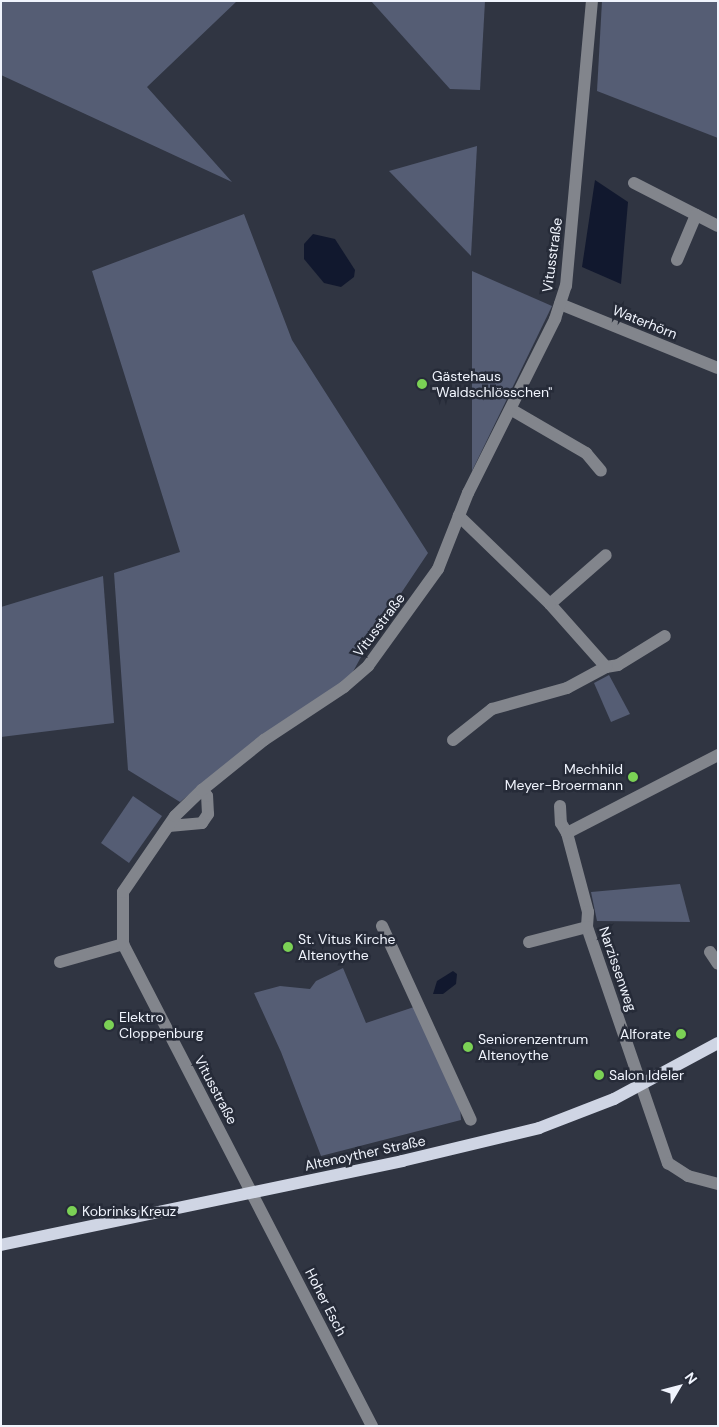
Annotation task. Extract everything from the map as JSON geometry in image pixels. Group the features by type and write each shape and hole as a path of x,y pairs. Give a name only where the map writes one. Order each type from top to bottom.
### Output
{"main road":[{"name":"Altenoyther Straße","path":"1,1245 253,1192 539,1128 592,1110 718,1043"}],"street":[{"name":"Vitusstraße","path":"253,1192 123,944 123,892 169,826 202,790 264,740 344,687 368,666 438,569 459,516 512,410 560,304 566,286 592,1"},
{"path":"634,183 718,226"},
{"path":"677,260 696,215"},
{"name":"Waterhörn","path":"560,304 718,368"},
{"path":"512,410 586,453 601,471"},
{"path":"459,516 550,604 606,667"},
{"path":"550,604 606,555"},
{"path":"452,740 492,709 567,688 606,667 618,665 665,636"},
{"path":"567,833 717,757"},
{"path":"169,826 202,823 208,814 208,796 202,790"},
{"name":"Narzissenweg","path":"560,806 561,823 567,833 588,912 587,927 668,1163 688,1176 718,1184"},
{"path":"382,926 471,1120"},
{"path":"529,942 587,927"},
{"path":"60,962 123,944"},
{"path":"710,952 718,964"},
{"name":"Hoher Esch","path":"253,1192 372,1426"}],"shaded area":[{"path":"1,1 237,1 147,87 232,182 1,75"},
{"path":"371,1 485,1 480,90 450,89"},
{"path":"602,1 718,1 718,138 597,91"},
{"path":"477,146 471,256 389,171"},
{"path":"595,180 628,202 621,284 582,267"},
{"path":"244,214 292,340 428,553 373,635 349,679 262,735 180,802 128,770 114,573 180,552 92,271"},
{"path":"313,234 335,239 355,270 354,277 341,287 324,283 304,259 304,244"},
{"path":"472,271 552,306 472,471"},
{"path":"103,576 114,723 1,737 1,607"},
{"path":"609,675 630,714 611,722 594,683"},
{"path":"133,796 162,816 129,863 101,843"},
{"path":"680,884 690,922 597,921 591,892"},
{"path":"343,968 366,1023 417,1006 460,1106 461,1120 321,1156 281,1052 254,993 280,986 310,989 316,981"},
{"path":"453,971 457,974 456,984 443,994 433,994 437,981"}],"place":[{"name":"Gästehaus \"Waldschlösschen\"","path":"422,384"},
{"name":"Mechhild Meyer-Broermann","path":"633,777"},
{"name":"St. Vitus Kirche Altenoythe","path":"288,947"},
{"name":"Elektro Cloppenburg","path":"109,1025"},
{"name":"Alforate","path":"681,1034"},
{"name":"Seniorenzentrum Altenoythe","path":"468,1047"},
{"name":"Salon Ideler","path":"599,1075"},
{"name":"Kobrinks Kreuz","path":"72,1211"}]}
